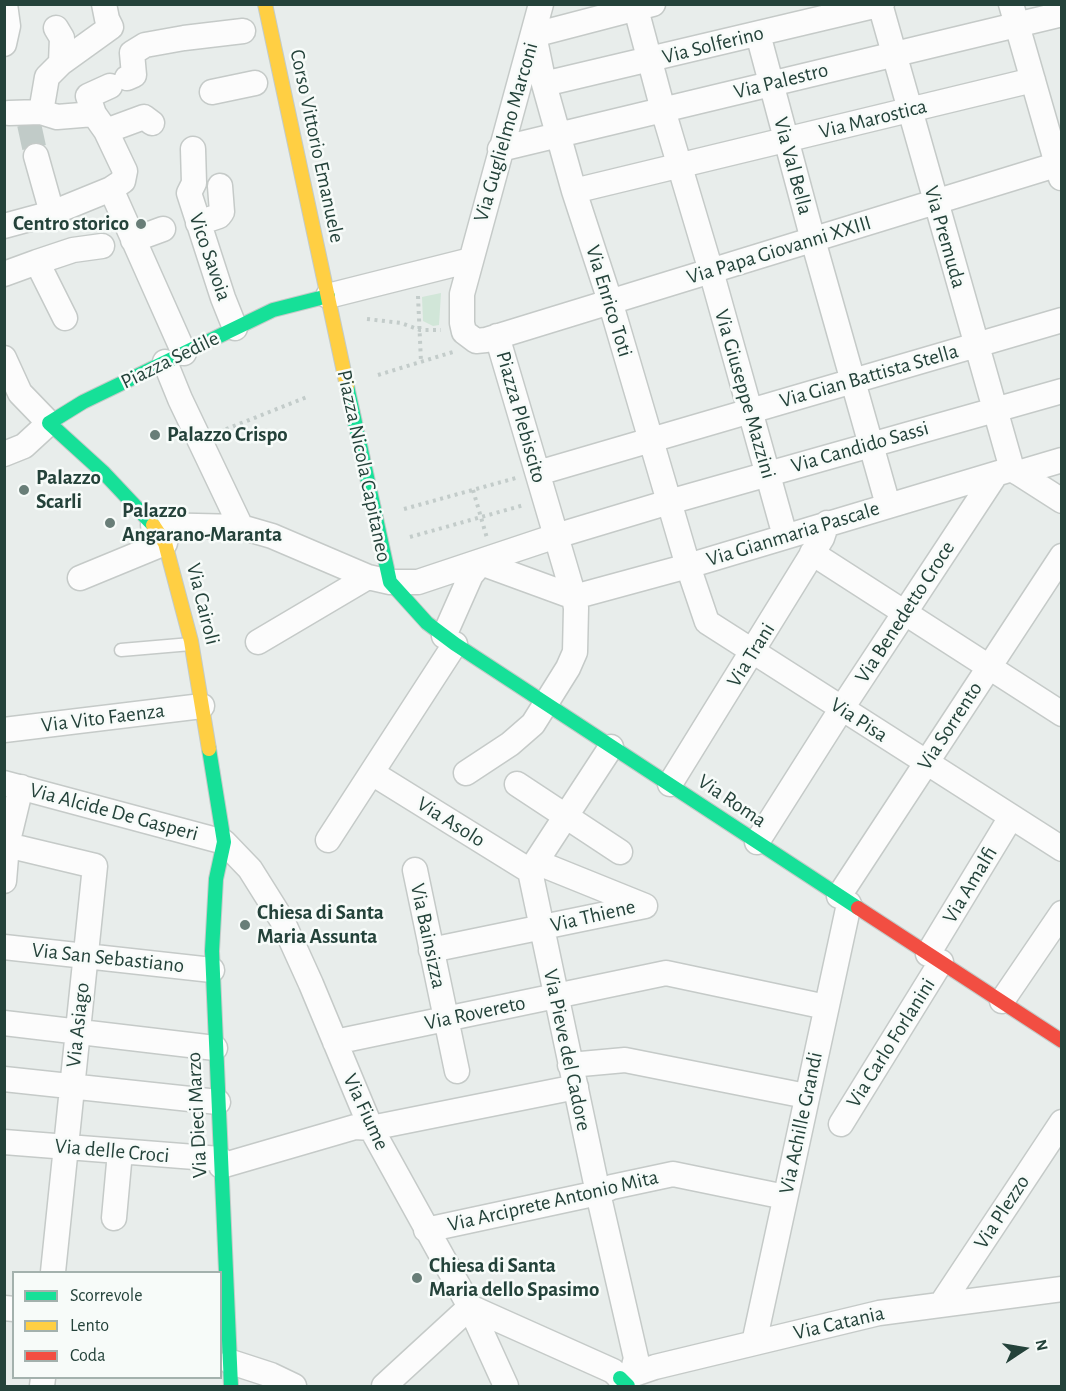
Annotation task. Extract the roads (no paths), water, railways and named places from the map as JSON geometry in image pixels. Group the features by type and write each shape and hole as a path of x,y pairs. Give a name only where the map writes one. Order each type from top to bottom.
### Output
{"street":[{"path":"4,44 8,26 5,4"},
{"name":"Corso Vittorio Emanuele","path":"265,4 328,296"},
{"name":"Via Guglielmo Marconi","path":"471,260 541,4"},
{"name":"Via Solferino","path":"544,84 881,5"},
{"name":"Via Premuda","path":"881,5 977,345 1009,472"},
{"path":"534,35 645,7"},
{"name":"Via Giuseppe Mazzini","path":"645,7 650,60 663,110 711,271 785,536"},
{"name":"Via Palestro","path":"500,149 894,54 1014,15 1062,14"},
{"path":"1014,15 1060,169"},
{"path":"4,226 52,213 111,189 123,181 125,171 100,123 88,96 134,75 132,53 108,16 54,70 26,115 100,123 144,117 152,123"},
{"path":"54,70 62,38 56,28"},
{"path":"132,53 145,45 243,31"},
{"name":"Via Val Bella","path":"758,34 888,505"},
{"name":"Via Enrico Toti","path":"534,35 544,84 574,191 610,301 688,566"},
{"name":"Via Marostica","path":"574,191 1033,80"},
{"path":"212,92 255,83"},
{"name":"Vico Savoia","path":"193,150 194,183 184,186 235,328"},
{"path":"36,156 52,213"},
{"name":"Via Papa Giovanni XXIII","path":"497,336 935,202 1060,169"},
{"path":"198,223 219,216 222,212 220,186"},
{"path":"111,189 133,240 174,357 180,399 241,527"},
{"path":"133,240 163,229"},
{"path":"4,274 73,250 102,246"},
{"path":"328,296 471,260"},
{"name":"Piazza Plebiscito","path":"466,773 510,744 532,724 546,704 575,652 576,608 556,536 530,474 497,336 476,341 464,332 461,308 471,260"},
{"path":"37,262 65,318"},
{"name":"Piazza Sedile","path":"11,449 83,402 174,357 281,307 328,296"},
{"name":"Piazza Nicola Capitaneo","path":"159,534 241,527 272,536 379,580 384,561 328,296"},
{"name":"Via Gian Battista Stella","path":"530,474 1062,320"},
{"path":"4,358 12,394 48,423"},
{"name":"Via Candido Sassi","path":"556,536 871,443 1062,391"},
{"name":"Via Cairoli","path":"48,423 104,473 159,534 192,644 224,842"},
{"name":"Via Gianmaria Pascale","path":"574,597 688,566 888,505 1062,460"},
{"path":"1009,472 1062,501"},
{"name":"Via Benedetto Croce","path":"757,842 904,613 1009,472"},
{"name":"Via Trani","path":"670,784 822,538 827,523"},
{"path":"80,578 159,534"},
{"path":"258,642 379,580 418,582 485,554 556,536"},
{"path":"812,553 1062,714"},
{"path":"485,554 574,597"},
{"path":"328,840 372,773 450,640 471,575 485,554"},
{"name":"Via Sorrento","path":"844,900 926,763 1062,556"},
{"name":"Via Pisa","path":"688,566 707,622 1062,849"},
{"name":"Via Roma","path":"379,580 450,640 1062,1041"},
{"name":"Via Vito Faenza","path":"4,730 202,706"},
{"path":"533,866 611,747"},
{"name":"Via Asolo","path":"372,773 533,866"},
{"path":"517,784 620,852"},
{"path":"4,881 13,785"},
{"name":"Via Alcide De Gasperi","path":"13,785 224,842"},
{"name":"Via Amalfi","path":"934,958 1011,817"},
{"name":"Via Dieci Marzo","path":"224,842 216,879 212,970 224,1310 231,1362 231,1386"},
{"name":"Via Fiume","path":"224,842 250,869 282,920 372,1128 470,1307 506,1386"},
{"name":"Via Asiago","path":"7,845 94,866 53,1271"},
{"name":"Via Thiene","path":"431,950 645,906 533,866"},
{"name":"Via Pieve del Cadore","path":"533,866 541,928 555,996 636,1359 623,1381"},
{"name":"Via Bainsizza","path":"415,870 458,1071"},
{"name":"Via Achille Grandi","path":"754,1343 826,1007 844,900"},
{"path":"1002,1001 1062,913"},
{"name":"Via San Sebastiano","path":"4,947 212,970"},
{"name":"Via Carlo Forlanini","path":"841,1124 934,958"},
{"name":"Via Rovereto","path":"335,1042 666,972 826,1007"},
{"path":"4,1023 215,1047"},
{"path":"220,1163 355,1127 372,1128 573,1076 625,1060 806,1096"},
{"path":"4,1079 218,1102"},
{"name":"Via Plezzo","path":"942,1304 1062,1122"},
{"name":"Via delle Croci","path":"4,1142 220,1163"},
{"path":"114,1218 120,1152"},
{"name":"Via Arciprete Antonio Mita","path":"426,1230 598,1193 612,1187 673,1174 785,1197"},
{"name":"Via Catania","path":"623,1381 754,1343 879,1313 1062,1289"},
{"path":"384,1386 470,1307 613,1371 623,1381"},
{"path":"231,1362 294,1386"}],"lane":[{"path":"121,650 192,644"}],"tunnel":[{"path":"29,124 36,156"}],"place":[{"name":"Centro storico","path":"141,224"},
{"name":"Palazzo Crispo","path":"155,435"},
{"name":"Palazzo Scarli","path":"24,490"},
{"name":"Palazzo Angarano-Maranta","path":"110,523"},
{"name":"Chiesa di Santa Maria Assunta","path":"245,925"},
{"name":"Chiesa di Santa Maria dello Spasimo","path":"417,1278"}]}
